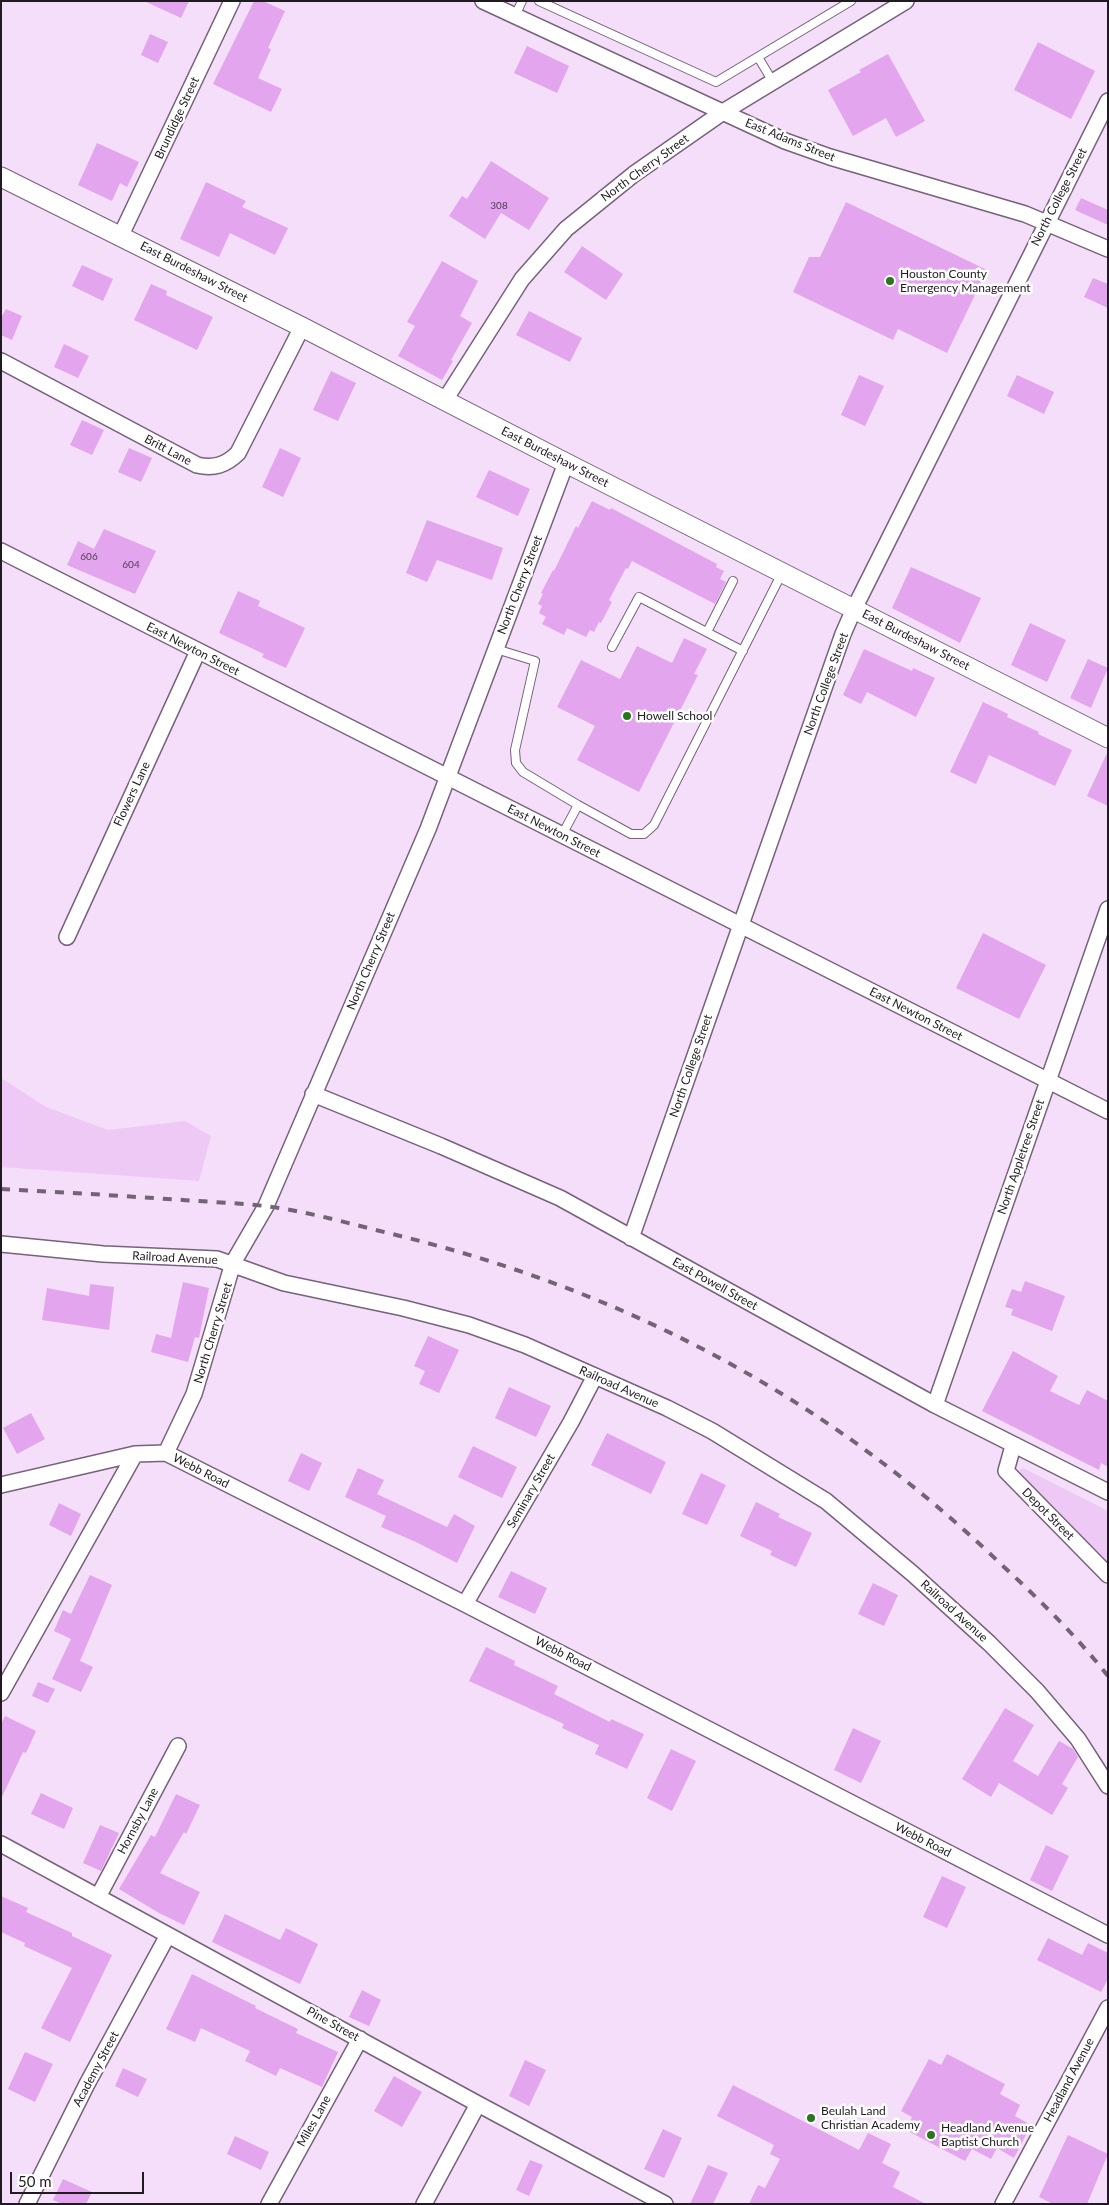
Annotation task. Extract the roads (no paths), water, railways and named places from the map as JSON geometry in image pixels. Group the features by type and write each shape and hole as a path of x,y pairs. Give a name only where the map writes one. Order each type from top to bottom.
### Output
{"street":[{"name":"Brundidge Street","path":"121,236 232,1"},
{"name":"East Adams Street","path":"482,1 785,141 830,157 1025,214 1108,250"},
{"name":"North Cherry Street","path":"445,400 522,279 566,229 634,174 724,112 896,3"},
{"name":"North College Street","path":"631,1238 843,634 1108,101"},
{"name":"East Burdeshaw Street","path":"1,177 302,327 566,464 1108,738"},
{"name":"Britt Lane","path":"1,361 197,465 215,467 231,460 238,453 302,327"},
{"name":"North Cherry Street","path":"166,1454 197,1385 233,1264 266,1206 449,778 566,464"},
{"name":"East Newton Street","path":"1,551 1108,1111"},
{"name":"Flowers Lane","path":"66,937 198,651"},
{"name":"North Appletree Street","path":"935,1405 1108,909"},
{"name":"East Powell Street","path":"314,1094 524,1181 560,1198 935,1405 1013,1446 1108,1492"},
{"name":"Railroad Avenue","path":"1,1244 103,1254 216,1259 284,1284 403,1308 469,1325 525,1346 667,1408 712,1431 826,1501 920,1580 989,1643 1037,1691 1078,1739 1108,1786"},
{"name":"Seminary Street","path":"465,1604 571,1422 595,1376"},
{"name":"Depot Street","path":"1013,1446 1006,1471 1108,1575"},
{"name":"Webb Road","path":"1,1485 135,1454 166,1454 465,1604 1108,1935"},
{"path":"1,1693 135,1454"},
{"name":"Hornsby Lane","path":"98,1897 178,1746"},
{"name":"Pine Street","path":"1,1844 665,2204"},
{"name":"Academy Street","path":"26,2204 87,2084 168,1935"},
{"name":"Headland Avenue","path":"1003,2204 1108,2008"},
{"name":"Miles Lane","path":"269,2204 360,2039"},
{"path":"424,2204 478,2104"}],"lane":[{"path":"515,16 522,1"},
{"path":"539,1 716,82 851,1"},
{"path":"758,57 772,82"},
{"path":"496,649 535,661 515,750 516,763 523,772 631,834 644,834 654,825 782,573"},
{"path":"707,632 733,581"},
{"path":"612,647 639,597 743,651"},
{"path":"562,835 578,805"}],"railway":[{"path":"1,1189 234,1203 296,1211 388,1233 475,1257 559,1285 641,1319 719,1358 794,1402 867,1451 937,1506 1018,1580 1071,1633 1108,1676"}],"place":[{"name":"Houston County Emergency Management","path":"890,281"},
{"name":"Howell School","path":"627,716"},
{"name":"Beulah Land Christian Academy","path":"811,2118"},
{"name":"Headland Avenue Baptist Church","path":"931,2135"}]}
